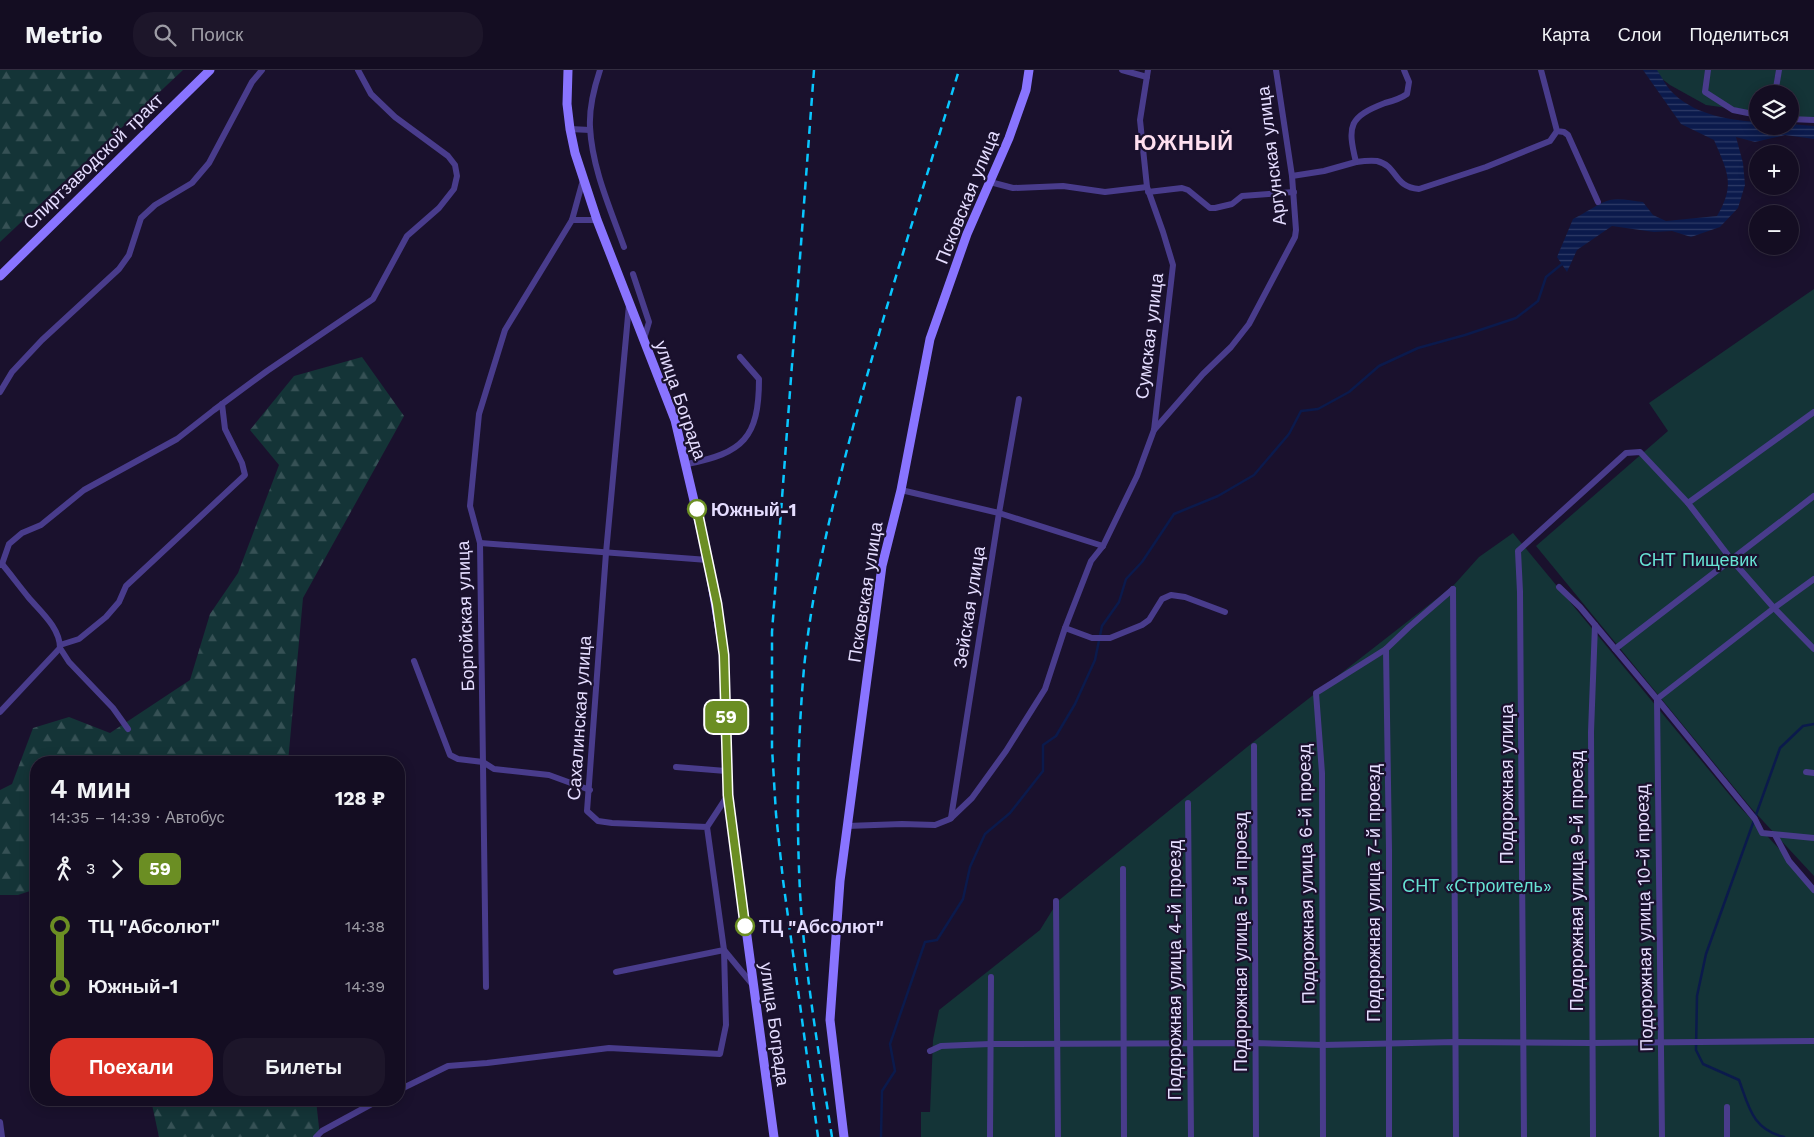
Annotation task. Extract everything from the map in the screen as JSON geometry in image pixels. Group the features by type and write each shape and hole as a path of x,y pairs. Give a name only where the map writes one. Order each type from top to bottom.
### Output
{"main road":[{"name":"Спиртзаводской тракт","path":"0,276 210,70"},
{"name":"улица Бограда","path":"568,70 567,104 570,129 583,180 675,420 687,464 717,604 724,655 728,795 774,1137"},
{"name":"Псковская улица","path":"844,1137 830,1020 847,826 882,566 901,490 919,386 930,339 967,234 1009,138 1026,90 1029,70"}],"street":[{"path":"0,392 12,372 42,340 119,269 128,255 141,218 154,205 192,183 209,163 252,82 262,70"},
{"path":"128,729 113,708 81,676 60,646 56,630 1,565 9,544 22,533 41,525 84,490 177,439 222,404 373,299 407,236 439,208 454,189 457,176 455,165 448,156 389,111 371,94 358,70"},
{"path":"600,70 594,90 590,130 596,165 624,247"},
{"path":"1122,70 1148,74"},
{"name":"Аргунская улица","path":"1154,430 1206,370 1231,348 1249,324 1295,237 1294,192 1276,70"},
{"path":"1356,162 1351,131 1353,122 1359,115 1407,94 1409,82 1404,70"},
{"path":"1292,176 1324,171 1370,160 1390,168 1403,185 1419,189 1486,167 1550,141 1557,131 1541,70"},
{"path":"1708,70 1705,92 1733,110 1749,113"},
{"path":"1776,85 1778,70"},
{"name":"Сумская улица","path":"1148,74 1140,120 1147,190 1164,232 1172,265 1154,430"},
{"path":"1799,119 1814,120"},
{"path":"570,129 590,130"},
{"path":"1557,131 1568,135 1598,202"},
{"name":"Боргойская улица","path":"486,987 483,886 480,543 470,506 479,414 505,330 572,220 583,180"},
{"path":"990,182 1013,188 1063,186 1105,192 1182,188 1188,190 1210,208 1232,204 1242,196 1294,192"},
{"path":"572,220 597,220"},
{"path":"633,274 649,322 644,339"},
{"name":"Сахалинская улица","path":"630,302 606,553 587,811 598,821 612,823 707,826"},
{"path":"687,464 710,459 732,450 751,432 757,415 759,379 740,357"},
{"name":"Зейская улица","path":"950,819 999,513 1020,399"},
{"path":"0,712 60,646 79,639 106,617 119,602 126,586 245,475 242,463 230,443 225,429 222,404"},
{"path":"1814,412 1688,503 1731,559 1814,650"},
{"path":"847,826 935,825 950,819 972,798 1006,751 1045,689 1065,628 1091,561 1104,546 1137,476 1154,430"},
{"name":"Подорожная улица","path":"1524,1137 1520,592 1518,551 1626,453 1640,452 1688,503"},
{"path":"901,490 999,513 1104,546"},
{"path":"1615,649 1814,496"},
{"path":"480,543 708,560"},
{"path":"1657,699 1814,579"},
{"path":"1559,587 1595,625 1657,699 1755,819 1762,833 1814,838"},
{"path":"1386,649 1453,589 1456,1137"},
{"path":"1065,628 1092,638 1110,638 1142,625 1149,620 1162,600 1171,595 1224,612"},
{"name":"Подорожная улица 9-й проезд","path":"1593,1137 1591,732 1595,625"},
{"name":"Подорожная улица 7-й проезд","path":"1386,649 1389,849 1389,1137"},
{"name":"Подорожная улица 6-й проезд","path":"1323,1137 1322,773 1316,693 1386,649"},
{"path":"414,661 450,755 458,759 483,762 494,769 549,775 590,790"},
{"name":"Подорожная улица 10-й проезд","path":"1657,699 1662,1137"},
{"name":"Подорожная улица 5-й проезд","path":"1254,746 1256,1137"},
{"path":"676,767 726,771"},
{"path":"1806,772 1814,773"},
{"path":"405,1087 448,1066 609,1048 720,1054 726,1025 724,950 707,826 728,795"},
{"name":"Подорожная улица 4-й проезд","path":"1188,803 1191,1137"},
{"path":"1775,835 1789,861 1814,890"},
{"path":"1122,869 1124,1137"},
{"path":"1056,901 1058,1137"},
{"path":"724,950 752,984"},
{"path":"616,972 724,950"},
{"path":"990,1137 991,977"},
{"path":"930,1051 941,1046 990,1044 1255,1043 1323,1045 1455,1042 1661,1043 1814,1041"},
{"path":"316,1137 322,1131 368,1106"},
{"path":"1727,1107 1727,1137"},
{"path":"0,1122 2,1137"}],"green space":[{"path":"0,70 183,70 0,242"},
{"path":"1657,70 1814,70 1814,120 1799,118 1799,85 1749,85 1749,111 1706,105 1670,85 1657,75"},
{"name":"СНТ Пищевик","path":"1814,289 1814,876 1751,808 1536,546 1668,431 1649,403"},
{"path":"362,357 404,416 303,598 289,756 30,756 30,891 18,895 0,895 0,790 12,784 33,728 69,717 110,733 190,680 210,614 238,573 279,465 250,430 294,376"},
{"name":"СНТ «Строитель»","path":"1513,533 1738,805 1814,886 1814,1137 921,1137 921,1112 930,1112 933,1040 939,1010 1040,930 1058,901 1257,739 1453,586 1479,557"},
{"path":"152,1106 317,1106 320,1137 159,1137"}],"water":[{"path":"1643,70 1657,70 1670,90 1689,105 1699,110 1734,120 1749,121 1749,135 1785,135 1755,142 1736,137 1743,163 1745,185 1738,208 1720,227 1691,237 1672,231 1654,232 1612,226 1577,250 1567,272 1557,257 1573,219 1606,201 1618,199 1643,202 1653,215 1666,221 1717,216 1723,205 1728,186 1728,178 1723,160 1714,140 1681,124"},
{"path":"1799,125 1814,126 1814,139 1785,135 1799,135"}],"waterway":[{"path":"881,1137 882,1091 895,1071 890,1044 925,942 937,940 963,899 970,867 985,834 1010,813 1043,771 1043,745 1056,736 1075,704 1095,660 1102,626 1119,602 1126,579 1142,562 1174,514 1218,496 1254,475 1289,434 1301,411 1318,409 1349,392 1379,366 1418,348 1516,318 1538,301 1546,277 1562,264"},
{"path":"1784,1137 1765,1129 1758,1123 1749,1108 1739,1080 1703,1064 1696,1050 1697,996 1706,954 1780,748 1803,726 1814,724"}],"railway":[{"path":"814,70 772,632 772,748 783,880 818,1137"},
{"path":"832,1137 810,994 799,879 799,758 804,668 812,607 824,547 853,427 891,293 959,70"}],"bus line":[{"name":"59","path":"697,509 717,604 724,655 726,771 745,926"}],"place":[{"name":"Южный-1","path":"697,509"},
{"name":"ТЦ \"Абсолют\"","path":"745,926"}],"district":[{"name":"ЮЖНЫЙ","path":"1184,142"}]}
